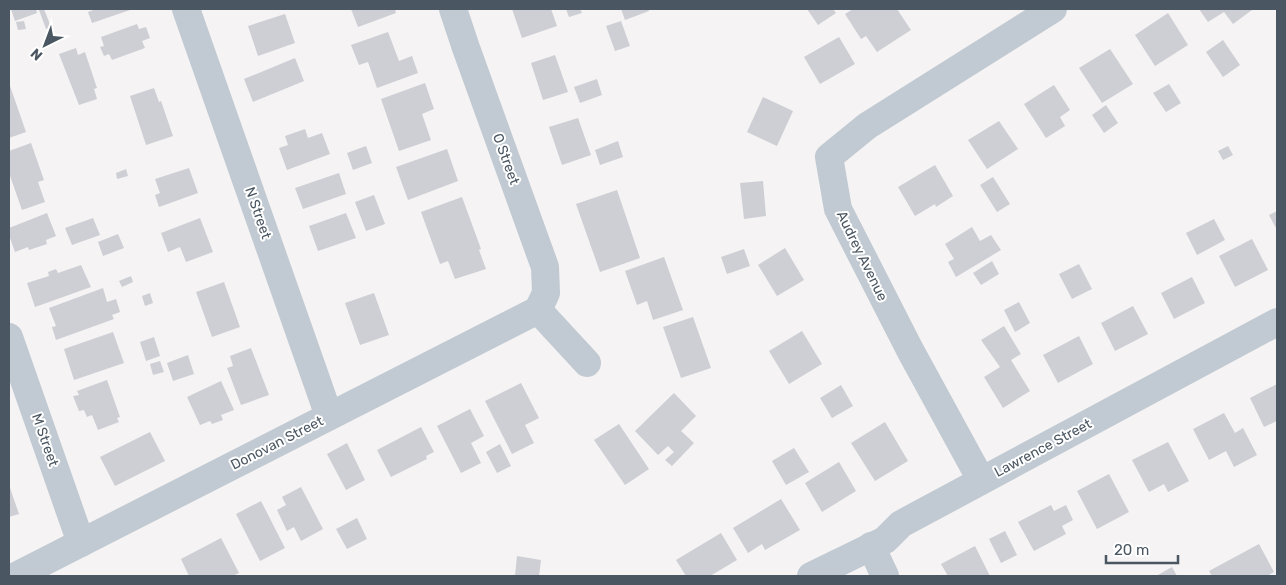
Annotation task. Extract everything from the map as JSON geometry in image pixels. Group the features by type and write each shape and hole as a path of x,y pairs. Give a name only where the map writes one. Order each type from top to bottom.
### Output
{"street":[{"name":"N Street","path":"186,9 329,416"},
{"name":"O Street","path":"453,9 546,267 546,293 538,310"},
{"name":"Audrey Avenue","path":"981,480 910,350 838,210 829,157 866,126 1053,9"},
{"name":"Donovan Street","path":"16,576 538,310"},
{"path":"538,310 587,363"},
{"name":"Lawrence Street","path":"811,576 885,540 901,524 1277,322"},
{"name":"M Street","path":"9,337 81,543"},
{"path":"871,546 886,576"}],"building":[{"path":"11,9 36,9 37,13 15,21"},
{"path":"44,9 51,27 46,29 39,10"},
{"path":"96,9 133,9 92,23 88,12"},
{"path":"351,9 395,9 396,13 358,27"},
{"path":"512,9 551,9 557,26 522,38"},
{"path":"566,9 580,9 582,13 569,17"},
{"path":"621,9 648,9 649,11 625,20"},
{"path":"807,9 833,9 836,13 818,25"},
{"path":"853,9 897,9 911,30 877,52 866,36 861,39 845,14"},
{"path":"1199,9 1252,10 1233,24 1224,12 1208,22"},
{"path":"1168,13 1188,45 1155,66 1135,35"},
{"path":"285,14 295,43 258,56 248,26"},
{"path":"24,21 26,29 18,30 16,22"},
{"path":"621,21 630,46 615,51 606,26"},
{"path":"137,24 139,29 146,27 150,38 142,41 145,48 112,60 109,54 104,56 100,47 104,46 101,37"},
{"path":"388,32 399,61 412,56 418,73 377,88 368,62 359,65 351,45"},
{"path":"839,37 855,64 820,84 804,57"},
{"path":"1223,40 1240,65 1223,77 1206,52"},
{"path":"76,48 78,55 85,52 97,88 94,89 97,99 79,105 59,54"},
{"path":"1110,49 1133,84 1102,103 1079,68"},
{"path":"555,55 568,92 543,100 531,63"},
{"path":"295,58 304,81 253,102 244,79"},
{"path":"597,79 602,95 580,103 574,87"},
{"path":"9,83 26,132 9,138"},
{"path":"425,83 434,109 422,114 431,140 399,151 381,99"},
{"path":"1169,84 1181,103 1166,112 1153,93"},
{"path":"1054,85 1070,110 1060,117 1065,126 1046,138 1024,104"},
{"path":"154,88 159,102 161,101 173,136 146,145 130,96"},
{"path":"763,97 793,111 777,146 747,132"},
{"path":"1106,105 1118,123 1104,133 1092,115"},
{"path":"578,118 591,155 562,165 549,127"},
{"path":"999,121 1018,149 987,169 968,140"},
{"path":"305,129 308,138 322,133 330,154 287,170 279,148 288,145 285,136"},
{"path":"618,141 623,157 600,165 595,150"},
{"path":"31,143 44,180 38,182 45,202 22,210 9,173 9,151"},
{"path":"366,146 372,163 353,170 347,153"},
{"path":"1228,146 1233,155 1223,160 1218,151"},
{"path":"447,149 458,181 408,200 396,167"},
{"path":"935,165 953,196 936,207 935,204 915,216 898,187"},
{"path":"189,168 198,193 159,207 155,195 160,193 155,179"},
{"path":"126,169 128,176 117,179 116,173"},
{"path":"339,173 346,194 303,209 295,188"},
{"path":"993,177 1010,204 997,212 980,185"},
{"path":"763,181 766,216 744,219 740,183"},
{"path":"617,190 640,258 600,272 576,204"},
{"path":"374,195 385,224 366,231 355,202"},
{"path":"462,197 481,249 479,250 486,269 455,279 448,261 440,264 421,212"},
{"path":"1277,211 1277,230 1269,215"},
{"path":"47,213 56,236 46,240 47,244 29,250 28,247 15,252 9,235 9,228"},
{"path":"346,213 356,238 318,251 309,226"},
{"path":"93,218 100,235 72,245 65,228"},
{"path":"200,218 213,252 186,262 180,247 168,252 161,233"},
{"path":"1214,219 1225,240 1197,255 1186,233"},
{"path":"972,227 980,241 991,235 1001,250 956,277 948,262 954,259 945,244"},
{"path":"118,234 124,248 103,256 98,242"},
{"path":"1252,239 1268,270 1235,287 1219,256"},
{"path":"785,248 804,280 777,296 758,265"},
{"path":"744,249 750,266 727,274 721,257"},
{"path":"664,257 683,310 653,320 647,301 637,305 625,271"},
{"path":"992,261 999,274 981,285 973,273"},
{"path":"1079,264 1092,289 1072,299 1059,274"},
{"path":"81,265 91,287 35,307 27,283 49,276 48,272 56,269 58,273"},
{"path":"131,276 133,282 122,287 119,281"},
{"path":"1192,277 1205,303 1174,319 1161,293"},
{"path":"224,282 240,327 212,337 196,292"},
{"path":"103,288 107,302 116,299 120,312 112,315 114,319 56,340 52,327 56,326 49,308"},
{"path":"150,293 153,303 145,306 142,296"},
{"path":"374,293 389,335 360,345 345,303"},
{"path":"1019,302 1030,323 1015,332 1004,310"},
{"path":"1133,306 1148,334 1115,351 1101,323"},
{"path":"693,317 711,368 681,378 663,327"},
{"path":"1004,326 1021,354 1011,360 1030,391 1003,408 984,377 1000,367 981,340"},
{"path":"802,331 822,364 789,384 769,351"},
{"path":"113,332 124,363 74,380 64,349"},
{"path":"1079,336 1093,364 1058,383 1043,355"},
{"path":"154,337 160,356 146,361 140,342"},
{"path":"251,348 269,395 241,405 227,368 233,366 230,356"},
{"path":"188,355 194,374 173,381 167,363"},
{"path":"160,361 164,372 153,375 150,364"},
{"path":"107,380 120,417 117,418 119,422 98,430 92,415 87,417 84,410 79,411 73,396 79,395 77,391"},
{"path":"221,381 234,410 221,415 223,420 212,424 210,421 200,425 187,397"},
{"path":"521,383 539,418 525,425 534,443 512,454 485,401"},
{"path":"1277,384 1277,421 1264,427 1250,398"},
{"path":"841,385 853,406 832,418 820,398"},
{"path":"674,393 696,416 681,431 694,443 672,466 665,460 674,452 668,446 658,455 635,431"},
{"path":"470,409 484,436 471,443 481,463 461,473 437,426"},
{"path":"1224,413 1235,433 1243,428 1257,455 1234,467 1226,451 1209,460 1193,429"},
{"path":"885,422 908,461 875,481 851,443"},
{"path":"619,424 649,469 625,485 594,440"},
{"path":"421,427 434,452 426,456 427,459 391,477 377,450"},
{"path":"150,432 165,461 115,486 100,457"},
{"path":"1168,442 1189,481 1168,492 1164,484 1149,492 1132,460"},
{"path":"347,443 365,480 346,490 327,454"},
{"path":"500,444 511,466 497,473 486,452"},
{"path":"794,448 809,472 786,485 772,461"},
{"path":"839,462 856,491 822,512 805,483"},
{"path":"1109,474 1129,512 1097,529 1077,491"},
{"path":"9,485 19,514 9,517"},
{"path":"301,487 323,529 301,541 294,527 287,531 277,510 286,505 282,497"},
{"path":"781,499 800,530 765,550 762,544 748,553 733,528"},
{"path":"261,501 285,548 260,561 236,514"},
{"path":"1051,505 1054,511 1066,505 1073,520 1062,526 1066,534 1034,551 1018,522"},
{"path":"357,518 367,539 347,549 336,529"},
{"path":"1005,531 1017,555 1001,563 989,539"},
{"path":"721,533 737,560 710,576 686,576 676,560"},
{"path":"221,538 239,573 232,576 189,576 181,559"},
{"path":"1259,544 1274,572 1267,576 1212,576 1209,571"},
{"path":"975,546 990,576 948,576 941,564"},
{"path":"517,556 541,560 539,576 515,576"},
{"path":"1172,567 1177,576 1156,576"}]}
